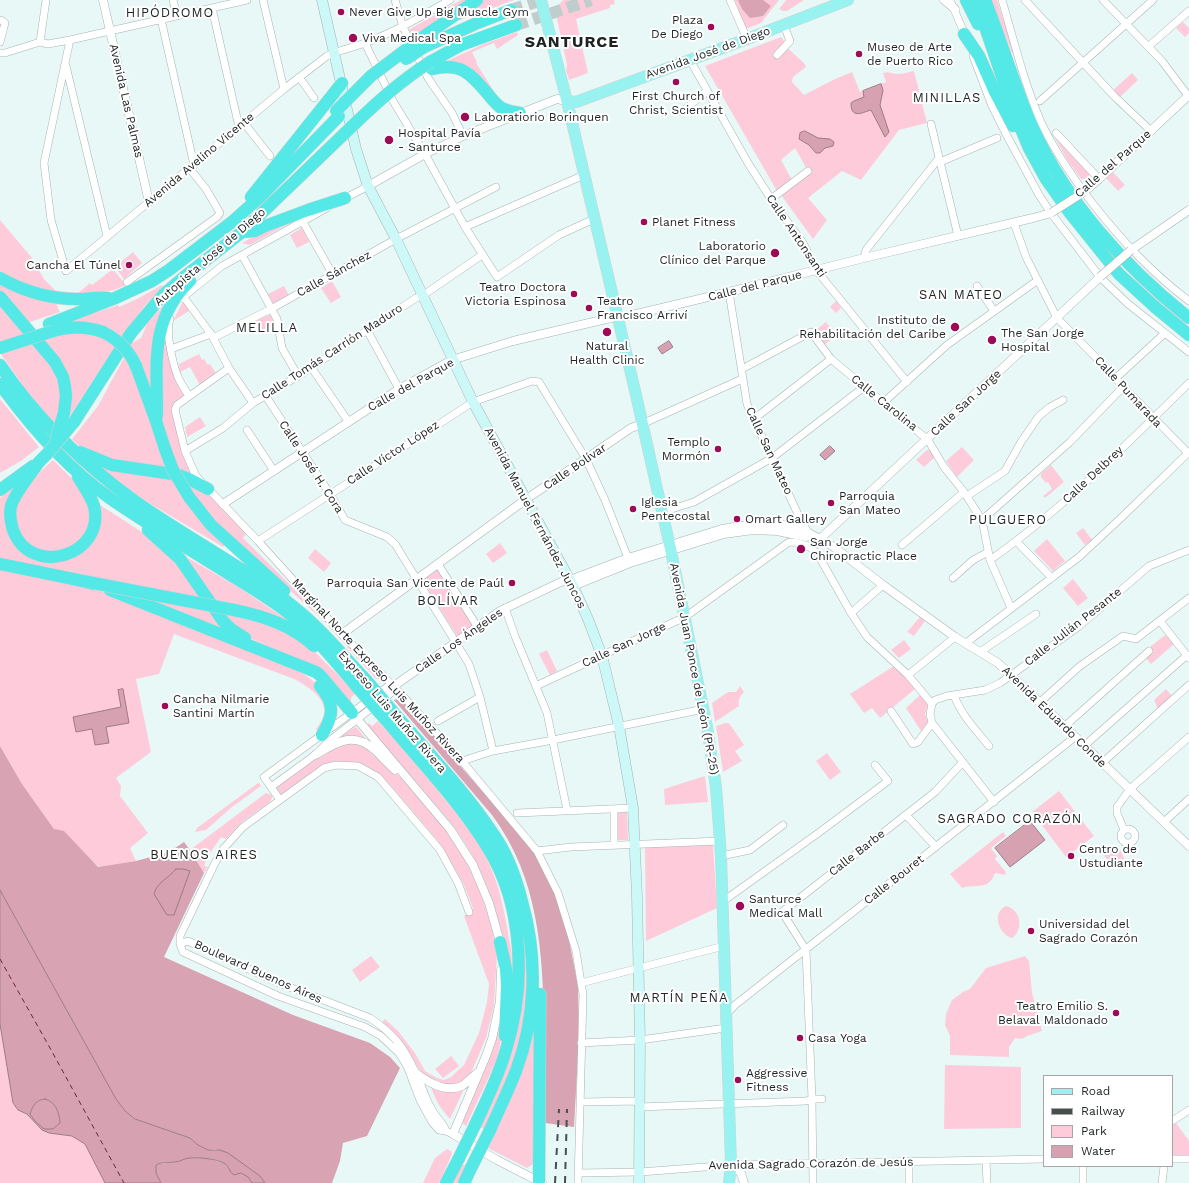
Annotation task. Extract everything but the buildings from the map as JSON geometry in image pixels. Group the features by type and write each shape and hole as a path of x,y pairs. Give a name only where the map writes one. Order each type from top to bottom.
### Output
{"highway":[{"path":"422,44 477,0"},
{"path":"966,0 979,27 988,53 1001,75"},
{"path":"976,0 1014,112 1029,148 1046,179 1097,248 1119,274 1155,307 1189,335"},
{"path":"985,0 1028,118 1043,149 1062,182 1097,228 1124,260 1154,289 1189,318"},
{"name":"Autopista José de Diego","path":"51,328 152,281 169,270 232,222 260,197 320,136 338,113 422,44 511,10"},
{"path":"431,66 461,45 516,25"},
{"path":"964,34 979,56 1011,125 1029,148"},
{"path":"431,66 452,67 462,70 474,77 499,107 520,113"},
{"name":"Autopista José de Diego","path":"0,490 38,462 74,422 131,333 150,309 174,285 242,232 363,116 378,109 431,66"},
{"path":"232,222 342,83"},
{"path":"242,232 255,231 308,210 345,198"},
{"path":"156,421 157,349 160,330 170,306 181,290 211,257"},
{"path":"0,278 25,290 46,295 76,298 102,297 113,299"},
{"path":"0,297 55,362 63,377 66,387 64,414 56,443"},
{"path":"0,348 51,328 93,328 118,341 124,347 136,366 156,421 164,449 173,470 189,497 211,525 310,615 318,628"},
{"name":"Expreso Luis Muñoz Rivera","path":"0,365 38,415 68,447 99,474 136,502 263,585 301,613 318,628 390,717 469,820 488,848 501,872 510,902 519,953 518,990 507,1050 498,1074 476,1122 446,1183"},
{"name":"Expreso Luis Muñoz Rivera","path":"0,384 18,409 36,430 76,471 110,498 264,596 286,612 308,632 333,660 362,683"},
{"path":"68,447 91,458 112,465 179,475 208,488"},
{"path":"38,462 16,495 10,511 11,523 19,540 32,552 46,557 65,556 82,546 90,535 95,524 96,518 94,505 77,476 76,471"},
{"path":"110,498 122,511 150,532 180,559 223,621 231,629 245,638 294,660 316,672 355,716"},
{"path":"0,564 262,616 285,626 333,660"},
{"path":"83,581 134,598 271,655 304,666 322,688 330,701 332,712 330,722 322,735"},
{"name":"Expreso Luis Muñoz Rivera","path":"390,717 473,805 495,836 509,861 517,883 529,928 533,965 533,988 530,1018 525,1044 516,1071 490,1130 464,1183"},
{"path":"529,928 538,949 540,980 540,1182"},
{"path":"500,942 506,969 507,986 504,1034 507,1050"}],"main road":[{"name":"Avenida Manuel Fernández Juncos","path":"322,0 356,149 368,186 396,239 473,402 571,583 588,619 602,656 619,726 633,808 637,896 640,1040 640,1183"},
{"path":"541,0 567,101 642,424"},
{"name":"Avenida José de Diego","path":"567,101 576,102 848,0"},
{"name":"Avenida Juan Ponce de León (PR-25)","path":"642,424 704,709 716,787 721,856 726,1014 724,1029 729,1101 731,1165 730,1183"}],"street":[{"path":"40,42 46,0"},
{"name":"Avenida Las Palmas","path":"103,0 149,202"},
{"path":"173,0 177,16"},
{"path":"0,53 5,53 40,42 48,44 70,40 246,0"},
{"path":"263,0 284,89"},
{"path":"395,0 403,27 428,78 452,113 463,136"},
{"name":"Avenida Avelino Vicente","path":"66,64 44,163 50,220 66,272 298,77 327,56 334,52 365,43 403,27 450,0"},
{"path":"730,0 747,39"},
{"path":"944,0 955,9"},
{"path":"950,0 955,9 992,106 1039,195 1051,213 1100,277 1128,303 1189,352"},
{"path":"1002,0 1026,83 1041,120 1063,163 1084,192 1131,250 1151,270 1189,301"},
{"path":"1025,0 1114,96 1151,131"},
{"path":"1103,0 1149,46 1189,96"},
{"path":"1040,101 1152,0"},
{"path":"212,8 242,125 270,156"},
{"path":"1149,46 1189,11"},
{"path":"127,282 220,213 192,167 161,19"},
{"path":"0,20 5,23 0,42"},
{"path":"777,55 790,41 784,25"},
{"path":"70,40 66,64 107,236"},
{"path":"365,43 394,102 425,154 465,227 498,278 559,235 594,219"},
{"name":"Calle Antonsanti","path":"690,60 748,163 771,199 803,243 817,271 906,382"},
{"path":"298,77 314,98"},
{"path":"682,112 708,91"},
{"name":"Calle del Parque","path":"223,504 348,421 399,389 452,360 512,341 729,292 1051,213 1084,192 1100,179 1189,96"},
{"path":"229,368 189,396 177,375 171,349 168,325 173,310 183,296 222,266 425,154 463,136 557,99 567,101"},
{"path":"931,124 958,236"},
{"path":"1056,133 1100,179"},
{"path":"864,258 866,250 939,160 997,138"},
{"path":"771,199 808,171"},
{"path":"465,227 584,175"},
{"name":"Calle Sánchez","path":"171,349 212,336 271,309 396,239 496,187"},
{"name":"Calle San Jorge","path":"820,539 928,440 1100,277 1131,250 1189,210"},
{"path":"303,222 333,275"},
{"name":"Calle Pumarada","path":"1014,223 1026,257 1057,318 1116,378 1153,419 1188,453"},
{"path":"242,255 277,319 282,348 298,376"},
{"name":"Calle Tomás Carrión Maduro","path":"185,451 223,428 252,403 298,376 366,330 416,298 422,296 482,255"},
{"path":"884,402 947,345 1038,280"},
{"path":"977,286 994,311"},
{"name":"Calle San Mateo","path":"729,292 747,404 802,523 810,534"},
{"path":"183,296 212,336 229,368 252,403"},
{"path":"366,330 399,389"},
{"name":"Calle Carolina","path":"742,369 811,332 831,359 928,440 944,467 965,494 982,520 990,560 1011,608"},
{"path":"1116,378 1165,333"},
{"path":"754,419 831,359"},
{"path":"311,367 348,421"},
{"name":"Calle Bolívar","path":"342,634 525,500 631,428 742,379"},
{"name":"Calle Víctor López","path":"258,541 473,402 532,381 540,382 586,459"},
{"name":"Calle Delbrey","path":"990,560 1017,542 1063,504 1189,383"},
{"path":"662,512 694,502 772,458 864,387"},
{"path":"982,520 1070,442 1123,387"},
{"name":"Calle José H. Cora","path":"265,395 330,494 344,520 388,537 417,579 469,664 480,697 493,751"},
{"name":"Marginal Norte Expreso Luis Muñoz Rivera","path":"189,396 177,405 175,410 185,451 196,476 258,541 342,634 394,686 462,761 537,851 558,893 576,951 583,994 578,1183"},
{"path":"902,545 965,494 1005,471 1021,442 1039,416 1050,407 1063,400"},
{"path":"247,430 274,471"},
{"path":"966,643 1078,557 1122,518 1188,453"},
{"path":"586,459 605,500 628,558"},
{"name":"Avenida Eduardo Conde","path":"670,548 722,528 753,524 777,524 798,527 834,547 883,585 955,637 998,663 1189,846"},
{"name":"Calle San Jorge","path":"536,686 684,617 789,542 797,542 809,546 817,553 851,613"},
{"path":"1017,542 1052,578"},
{"path":"571,583 628,558 670,548"},
{"path":"571,583 630,564 670,548"},
{"name":"Calle Julián Pesante","path":"932,704 935,700 985,690 1012,676 1078,626 1149,566 1189,550"},
{"path":"953,578 973,560 988,552"},
{"path":"438,564 477,626"},
{"name":"Calle Los Ángeles","path":"355,716 322,735 264,777 271,787 315,755 387,687 394,686 477,626 505,608 563,580 571,583"},
{"path":"883,585 851,613 867,637 908,675 932,704 930,711 932,723 994,802"},
{"path":"1039,703 1058,684 1080,666 1116,640 1123,636 1136,639 1189,598"},
{"path":"505,608 515,636 547,712 567,810"},
{"path":"980,652 1036,614"},
{"path":"1084,746 1188,657 1160,621"},
{"path":"908,675 955,637"},
{"path":"1064,727 1149,651"},
{"path":"1102,763 1189,685"},
{"path":"954,695 958,706 965,717 990,746"},
{"path":"438,721 480,697"},
{"path":"462,761 493,751 704,709"},
{"path":"891,711 913,744 918,742 932,723"},
{"path":"355,716 450,829 473,866 489,903 500,942 501,979 499,1007 492,1039 486,1056 450,1132 497,1160 540,1182"},
{"name":"Calle Bouret","path":"726,1014 735,1005 1075,737"},
{"path":"1124,830 1117,813 1117,807 1130,789 1189,737"},
{"path":"315,755 341,741 349,739 357,740 370,746 389,765 408,779"},
{"name":"Calle Barbe","path":"806,950 782,912 936,792 963,762"},
{"path":"180,944 180,936 215,863 224,848 243,827 324,768 336,765 358,766 378,777 440,850 458,883 469,912"},
{"path":"722,902 888,781 875,765"},
{"path":"271,787 280,800"},
{"path":"1164,822 1189,799"},
{"path":"517,813 633,808"},
{"path":"614,809 614,845"},
{"path":"906,815 936,847"},
{"path":"721,856 750,850 783,825"},
{"path":"537,851 571,847 720,841"},
{"name":"Boulevard Buenos Aires","path":"188,941 280,984 370,1018 391,1033 404,1049 417,1074 431,1108 450,1132 439,1130 428,1115 420,1100 407,1066 399,1053 389,1043 374,1032 365,1027 278,996 183,952 180,944 188,941"},
{"path":"581,983 638,967 724,946"},
{"path":"806,950 812,1099 813,1183"},
{"path":"365,1027 370,1018"},
{"path":"374,1032 378,1024"},
{"path":"581,1043 640,1040 724,1029"},
{"path":"417,1074 429,1083 449,1089 462,1085 479,1071"},
{"path":"580,1102 639,1104 806,1097 812,1099 822,1099"},
{"path":"1173,1120 1189,1110"},
{"name":"Avenida Sagrado Corazón de Jesús","path":"578,1173 640,1172 731,1165 1043,1159"},
{"path":"1173,1159 1189,1159"},
{"path":"986,1160 986,1183"},
{"path":"909,1162 909,1183"},
{"path":"731,1165 741,1173 744,1183"},
{"path":"1083,1167 1083,1183"},
{"path":"1162,1183 1164,1167"}],"green space":[{"path":"461,0 472,0 413,39 409,30 410,29"},
{"path":"484,0 514,0 452,23"},
{"path":"563,0 614,0 615,4 610,5 610,8 576,19 588,73 569,80 555,10"},
{"path":"735,0 779,0 761,23 746,29"},
{"path":"786,0 804,0 787,11 779,9"},
{"path":"991,0 997,0 1014,52 1012,53"},
{"path":"1183,22 1189,28 1189,33 1185,37 1176,28"},
{"path":"517,32 518,35 497,49 494,43 472,52 477,62 476,63 499,99 447,61 484,44"},
{"path":"781,37 785,42 783,44 805,64 806,67 793,77 792,82 804,95 852,72 860,92 886,82 883,73 888,72 899,74 914,71 927,123 899,130 861,180 842,171 808,198 827,220 813,239 781,195 809,173 795,148 781,160 792,180 777,191 705,66"},
{"path":"1132,73 1138,80 1120,97 1113,90"},
{"path":"1055,138 1089,174 1089,177 1081,179 1068,161"},
{"path":"1113,172 1125,185 1118,191 1106,178"},
{"path":"315,209 250,245 242,243 261,232"},
{"path":"0,220 32,258 44,279 56,291 78,293 90,283 92,285 113,269 126,285 114,290 97,293 53,294 0,275"},
{"path":"302,228 309,242 297,248 290,235"},
{"name":"Cancha El Túnel","path":"133,252 142,263 124,279 115,267"},
{"path":"332,281 341,297 331,303 321,288"},
{"path":"0,282 55,301 60,312 27,323 0,292"},
{"path":"162,285 164,287 147,303 121,337 51,328 118,305 119,307"},
{"path":"284,286 290,297 274,305 268,294"},
{"path":"183,301 189,311 173,321"},
{"path":"836,301 841,308 836,313 830,307"},
{"path":"0,302 52,363 62,392 56,425 32,398 0,353"},
{"path":"163,306 166,309 155,391 149,393 130,347 132,343 141,338 147,324"},
{"path":"271,315 275,329 264,334 262,330 260,331 255,322 263,317"},
{"path":"167,322 184,397 176,403 180,441 185,459 194,476 180,473 162,428 159,356"},
{"path":"826,322 832,330 820,341 817,337 816,330"},
{"path":"74,331 99,336 116,345 70,416 67,415 68,402 41,339"},
{"path":"833,331 837,335 824,345 821,341"},
{"path":"126,354 168,470 137,466 85,452 72,439 98,406"},
{"path":"199,354 202,360 204,359 208,365 210,364 216,373 200,385 190,367 180,372 179,364"},
{"path":"0,399 39,447 21,461 0,473"},
{"path":"200,417 206,426 187,437 185,427"},
{"path":"962,447 974,460 957,477 946,461"},
{"path":"927,450 930,450 935,457 924,467 916,460"},
{"path":"53,460 97,503 165,547 205,600 0,560 0,498 13,488 15,491 28,483"},
{"path":"97,465 172,477 225,544 223,547 144,500"},
{"path":"1051,465 1064,482 1045,498 1043,496 1052,489 1048,482 1046,483 1041,477 1041,474"},
{"path":"184,480 208,494 247,533 243,538 338,632 381,677 380,679 376,679 324,621 219,527"},
{"path":"1083,528 1092,540 1085,545 1076,533"},
{"path":"1047,539 1065,561 1053,571 1034,551"},
{"path":"500,543 507,553 493,563 486,554"},
{"path":"315,549 331,563 324,572 308,558"},
{"path":"183,555 241,589 289,621 286,624 212,601"},
{"path":"0,569 91,588 127,599 292,666 318,686 327,708 321,727 317,731 316,729 322,720 324,713 324,706 315,693 302,683 174,634 159,674 136,679 151,752 116,778 121,786 120,796 148,833 130,848 136,861 99,867 54,829 22,784 0,746"},
{"path":"438,569 473,625 457,636 422,580"},
{"path":"1073,579 1088,598 1078,606 1063,588"},
{"path":"144,597 210,608 235,635"},
{"path":"220,612 264,620 310,647 355,694 351,698 350,704 305,662 247,637"},
{"path":"920,617 925,621 914,636 907,632"},
{"path":"1165,635 1174,644 1151,664 1146,658 1153,651 1150,647"},
{"path":"904,640 911,649 899,658 891,650"},
{"path":"547,650 557,671 550,675 539,654"},
{"path":"894,666 915,689 880,718 872,708 864,713 850,694"},
{"path":"740,686 744,692 741,695 739,706 715,722 712,703 728,692 736,692"},
{"path":"1166,689 1173,697 1158,709 1154,700"},
{"path":"920,695 928,704 925,714 928,722 921,731 906,708"},
{"path":"378,721 451,807 482,850 493,873 502,903 511,948 511,970 496,911 483,876 474,859 452,824 367,725 369,723 372,726"},
{"path":"729,723 744,745 735,751 742,761 723,772 716,726"},
{"path":"355,727 366,739 342,738 341,736"},
{"path":"351,743 363,745 383,764 403,779 451,835 463,854 482,897 490,921 497,953 494,1005 486,1038 473,1068 470,1074 456,1084 435,1084 423,1075 400,1040 383,1023 385,1019 398,1031 415,1053 425,1071 444,1080 451,1077 464,1065 479,1033 487,1002 489,984 464,916 472,911 473,908 463,883 438,841 391,786 376,772 365,765 354,762 339,762 284,795 280,795 277,790 277,787 331,748"},
{"path":"827,753 841,772 830,780 816,761"},
{"path":"705,776 708,802 665,805 664,789"},
{"path":"258,783 261,786 232,807 206,830 195,832 197,828"},
{"path":"1059,791 1094,836 1066,857 1032,812"},
{"path":"266,793 272,795 270,802 242,822 226,839 221,837 208,856 204,866 208,867 204,873 190,850"},
{"path":"627,812 628,840 617,840 617,813"},
{"path":"477,817 502,857 521,909 529,974 524,1019 513,1066 484,1129 480,1127 507,1064 520,932"},
{"path":"1003,832 1006,836 991,848 997,856 995,859 1006,872 1005,875 995,873 989,883 985,885 962,888 950,874"},
{"path":"713,845 717,908 646,941 645,847"},
{"path":"1118,846 1125,860 1113,868 1104,855"},
{"path":"1006,906 1015,911 1019,920 1018,930 1012,938 1003,933 998,923 999,913 1001,909"},
{"path":"371,956 380,967 360,982 352,970"},
{"path":"1025,956 1029,961 1032,993 1042,1031 1022,1039 1015,1038 1009,1047 1009,1057 950,1055 950,1036 945,1025 946,1014 952,1000 970,989 986,968"},
{"path":"537,1000 533,1164 527,1168 488,1148 493,1138"},
{"path":"500,1019 501,1039 498,1057 466,1126 459,1120"},
{"path":"0,1024 13,1104 18,1110 27,1114 42,1130 49,1133 72,1136 85,1144 105,1183 0,1183"},
{"path":"451,1056 459,1066 443,1078 435,1069"},
{"path":"945,1065 1021,1067 1021,1128 944,1129"},
{"path":"431,1087 448,1091 465,1087 450,1119 434,1096"},
{"path":"1176,1123 1189,1141 1189,1157 1173,1156 1173,1124"},
{"path":"447,1149 451,1151 452,1154 439,1183 423,1183 435,1158"},
{"path":"462,1164 466,1166 457,1183 453,1183"}],"shaded area":[{"path":"738,0 763,0 771,6 763,16 750,18 742,9"},
{"path":"397,699 404,702 513,826 536,856 556,897 569,940 578,986 579,1037 574,1127 545,1123 543,1001 540,945 529,890 520,864 508,839 492,815 394,700"},
{"path":"0,746 22,784 54,829 64,831 98,867 136,861 169,852 184,842 204,873 164,957 293,1015 370,1043 390,1057 400,1068 367,1136 343,1143 340,1161 332,1183 265,1183 260,1176 216,1149 208,1150 198,1145 190,1138 135,1119 125,1111 116,1099 0,890"},
{"path":"45,1099 52,1102 59,1115 60,1123 53,1129 44,1129 30,1114 32,1108 39,1100"},
{"path":"188,1158 205,1158 224,1163 234,1175 241,1173 248,1177 252,1183 161,1183 156,1173 156,1165 176,1162"}],"water":[{"path":"881,84 883,90 880,105 889,132 885,137 871,110 857,114 851,108 851,103 864,97 863,91"},
{"path":"805,131 818,138 830,139 834,142 833,146 825,148 820,153 816,153 809,145 799,139 800,133"},
{"path":"669,341 673,347 662,354 658,348"},
{"path":"830,446 835,451 825,460 820,455"},
{"path":"123,689 129,723 106,727 109,743 95,745 92,729 76,732 73,717 121,707 118,690"},
{"path":"1030,821 1045,840 1010,867 995,848"},
{"path":"176,869 190,871 174,915 167,915 154,894 160,883"},
{"path":"0,890 116,1099 125,1111 135,1119 190,1138 198,1145 208,1150 220,1150 228,1153 260,1176 265,1183 252,1183 248,1177 241,1173 234,1175 224,1163 207,1159 193,1158 156,1165 156,1173 161,1183 105,1183 85,1144 72,1136 49,1133 42,1130 27,1114 18,1110 13,1103 0,1024","holes":["45,1099 49,1100 56,1108 60,1123 53,1129 44,1129 30,1114 37,1102"]}],"ferry route":[{"path":"0,959 124,1183"}],"tunnel":[{"path":"511,10 542,0"},
{"path":"516,25 591,0"}],"railway":[{"path":"555,1183 559,1109"},
{"path":"565,1183 567,1109"}],"place":[{"name":"Never Give Up Big Muscle Gym","path":"341,12"},
{"name":"Plaza De Diego","path":"711,27"},
{"name":"Viva Medical Spa","path":"353,38"},
{"name":"Museo de Arte de Puerto Rico","path":"859,54"},
{"name":"First Church of Christ, Scientist","path":"676,82"},
{"name":"Laboratiorio Borinquen","path":"465,117"},
{"name":"Hospital Pavía - Santurce","path":"389,140"},
{"name":"Planet Fitness","path":"644,222"},
{"name":"Laboratorio Clínico del Parque","path":"775,253"},
{"name":"Cancha El Túnel","path":"129,265"},
{"name":"Teatro Doctora Victoria Espinosa","path":"574,294"},
{"name":"Teatro Francisco Arriví","path":"589,308"},
{"name":"Instituto de Rehabilitación del Caribe","path":"955,327"},
{"name":"Natural Health Clinic","path":"607,332"},
{"name":"The San Jorge Hospital","path":"992,340"},
{"name":"Templo Mormón","path":"718,449"},
{"name":"Parroquia San Mateo","path":"831,503"},
{"name":"Iglesia Pentecostal","path":"633,509"},
{"name":"Omart Gallery","path":"737,519"},
{"name":"San Jorge Chiropractic Place","path":"801,549"},
{"name":"Parroquia San Vicente de Paúl","path":"512,583"},
{"name":"Cancha Nilmarie Santini Martín","path":"165,706"},
{"name":"Centro de Ustudiante","path":"1071,856"},
{"name":"Santurce Medical Mall","path":"740,906"},
{"name":"Universidad del Sagrado Corazón","path":"1031,931"},
{"name":"Teatro Emilio S. Belaval Maldonado","path":"1116,1013"},
{"name":"Casa Yoga","path":"800,1038"},
{"name":"Aggressive Fitness","path":"738,1080"}],"district":[{"name":"HIPÓDROMO","path":"170,13"},
{"name":"SANTURCE","path":"572,42"},
{"name":"MINILLAS","path":"947,98"},
{"name":"SAN MATEO","path":"961,295"},
{"name":"MELILLA","path":"267,328"},
{"name":"PULGUERO","path":"1008,520"},
{"name":"BOLÍVAR","path":"448,601"},
{"name":"SAGRADO CORAZÓN","path":"1010,819"},
{"name":"BUENOS AIRES","path":"204,855"},
{"name":"MARTÍN PEÑA","path":"679,998"}]}
